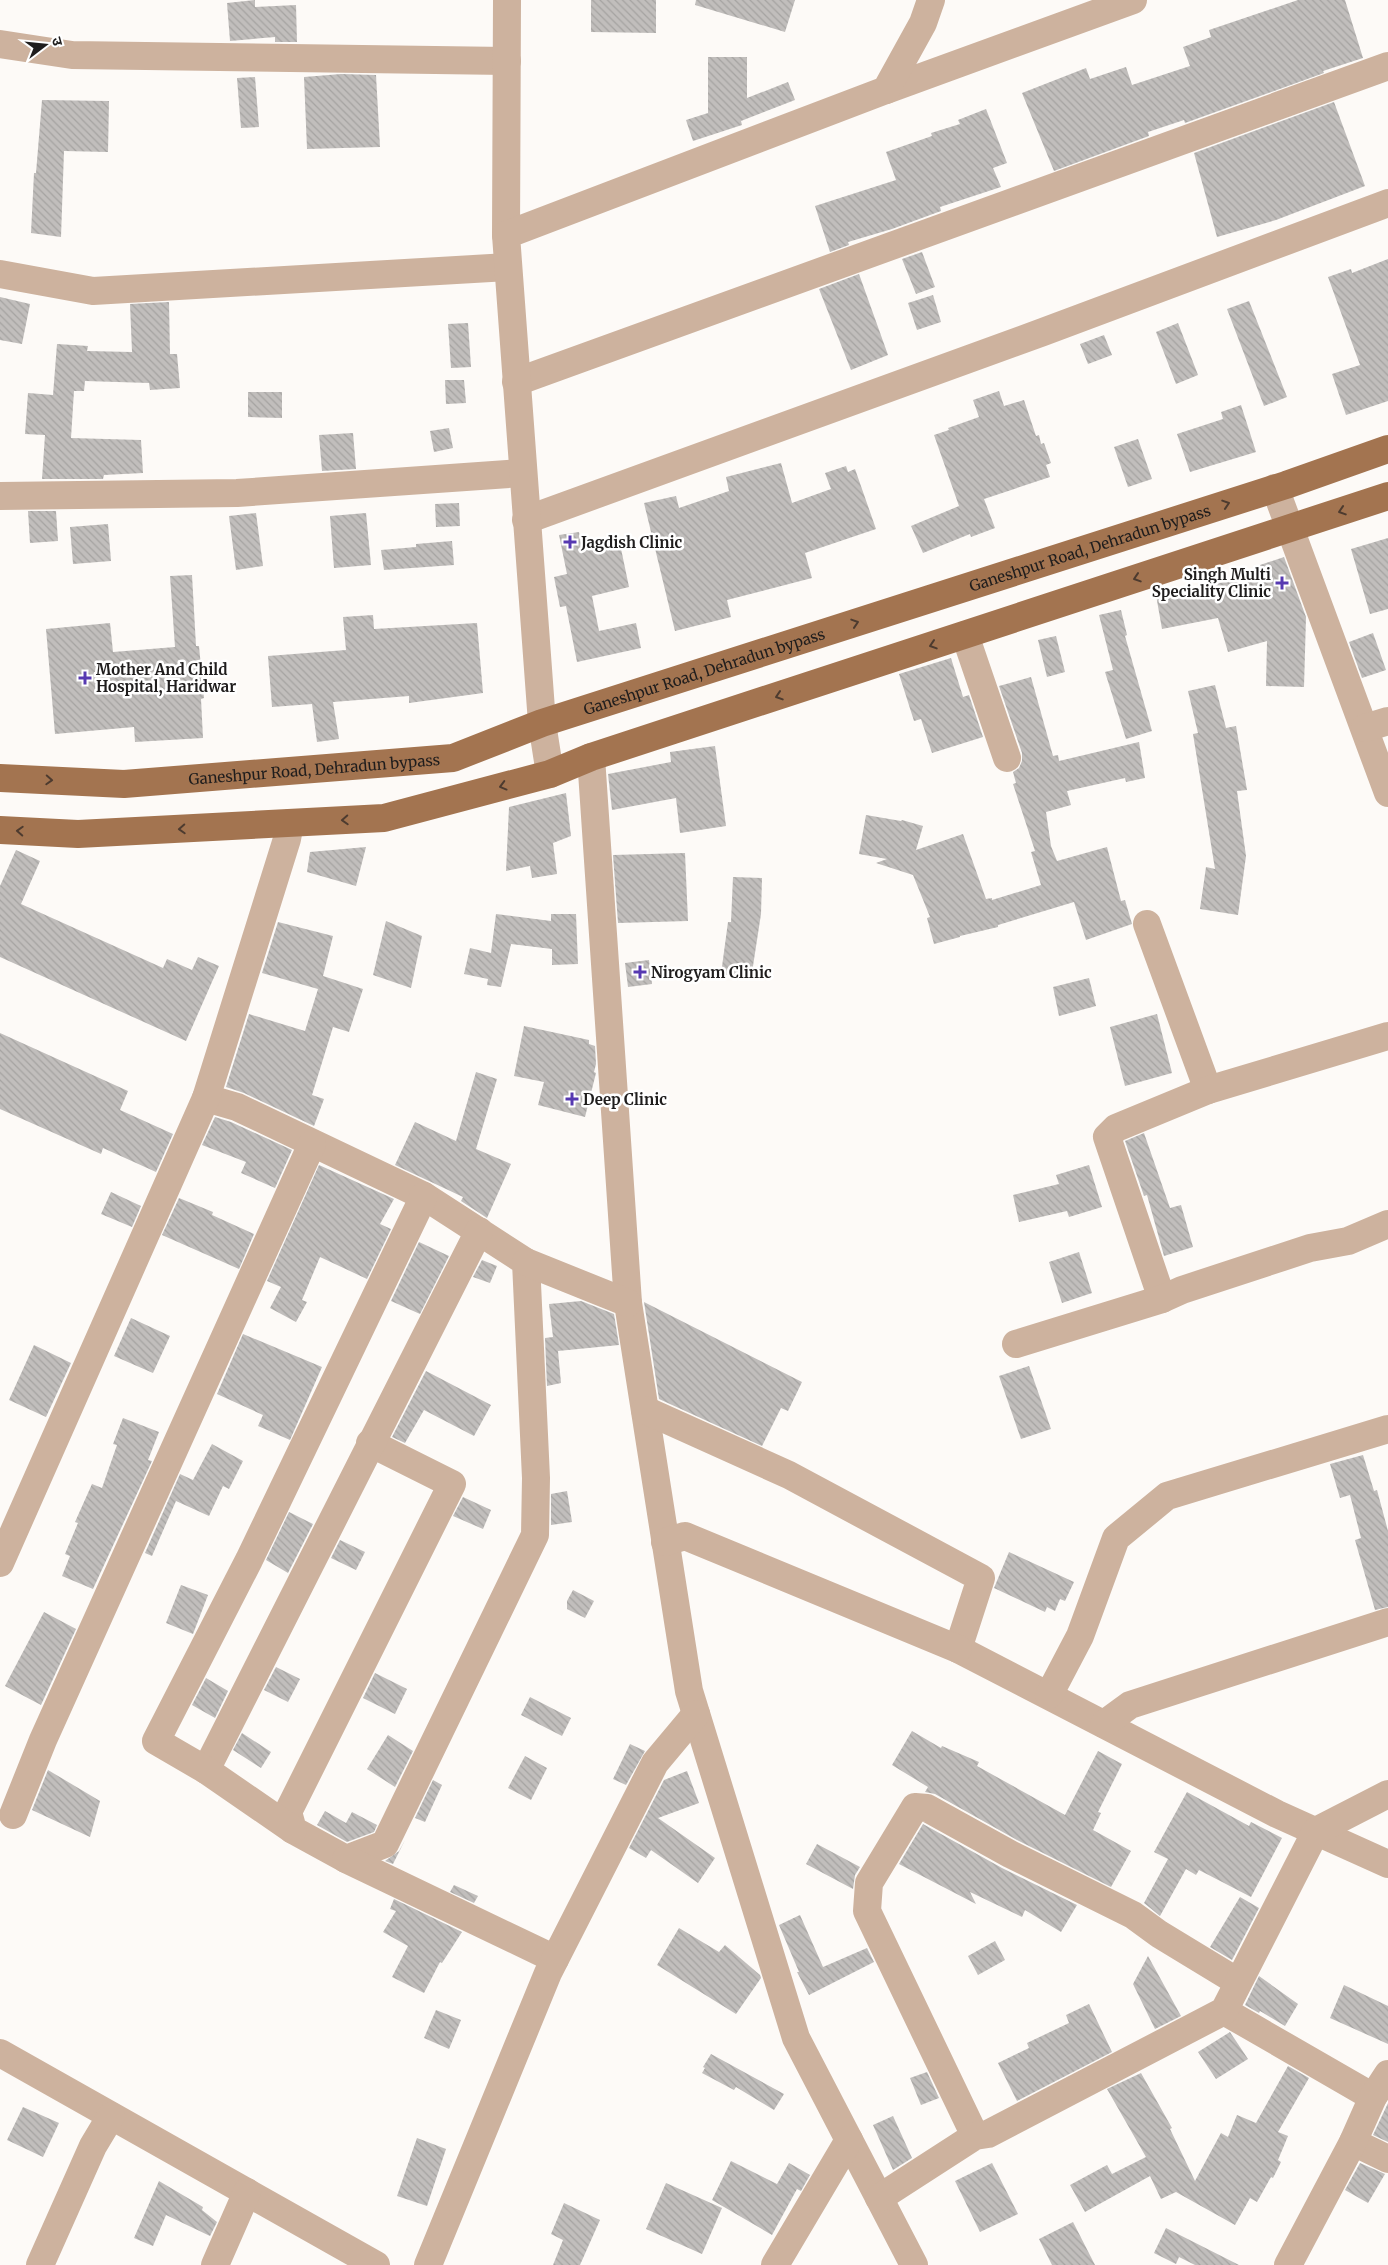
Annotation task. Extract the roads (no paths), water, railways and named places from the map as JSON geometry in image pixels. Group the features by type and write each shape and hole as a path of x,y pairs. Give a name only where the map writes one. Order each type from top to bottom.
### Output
{"main road":[{"name":"Ganeshpur Road, Dehradun bypass","path":"0,778 124,784 453,758 542,723 1388,450"},
{"path":"0,830 78,834 384,818 550,774 591,757 1388,496"}],"street":[{"path":"507,0 506,235 522,473 542,723 550,774"},
{"path":"886,90 923,23 931,0"},
{"path":"506,235 886,90 1133,0"},
{"path":"0,44 72,55 507,61"},
{"path":"516,382 1388,66"},
{"path":"526,520 1044,332 1388,202"},
{"path":"0,274 93,290 508,267"},
{"path":"0,496 236,493 522,473"},
{"path":"1275,488 1289,528 1376,724 1388,794"},
{"path":"965,635 1007,758"},
{"path":"591,757 628,1303 689,1691 796,2038 914,2265"},
{"path":"0,1563 206,1098 287,839 290,823"},
{"path":"1147,924 1208,1090"},
{"path":"1162,1299 1107,1136 1116,1128 1208,1090 1388,1036"},
{"path":"206,1098 238,1107 424,1196 526,1262 628,1303"},
{"path":"13,1815 43,1740 312,1144"},
{"path":"424,1196 249,1560 156,1741 206,1770 293,1830 346,1859 555,1959"},
{"path":"1016,1344 1162,1299 1310,1248 1348,1241 1388,1224"},
{"path":"206,1770 478,1231"},
{"path":"346,1859 385,1844 535,1535 536,1478 526,1262"},
{"path":"645,1410 789,1475 981,1578 958,1649"},
{"path":"1049,1695 1080,1636 1116,1538 1167,1496 1388,1429"},
{"path":"293,1830 288,1812 452,1484 370,1443"},
{"path":"665,1542 684,1536 958,1649 1277,1814 1388,1864"},
{"path":"1104,1724 1130,1705 1388,1622"},
{"path":"428,2265 555,1959 654,1763 696,1714"},
{"path":"879,2198 975,2136 988,2134 1224,2012 1316,1831 1388,1794"},
{"path":"975,2136 867,1911 870,1883 915,1808 927,1808 1010,1854 1132,1915 1159,1934 1238,1982"},
{"path":"1224,2012 1373,2098"},
{"path":"0,2053 376,2265"},
{"path":"1288,2265 1353,2142 1373,2098 1388,2074"},
{"path":"40,2265 93,2146 112,2116"},
{"path":"775,2265 849,2140"},
{"path":"1353,2142 1388,2159"},
{"path":"215,2265 247,2192"}],"place":[{"name":"Jagdish Clinic","path":"570,542"},
{"name":"Singh Multi Speciality Clinic","path":"1282,583"},
{"name":"Mother And Child Hospital, Haridwar","path":"85,678"},
{"name":"Nirogyam Clinic","path":"640,972"},
{"name":"Deep Clinic","path":"572,1099"}]}
